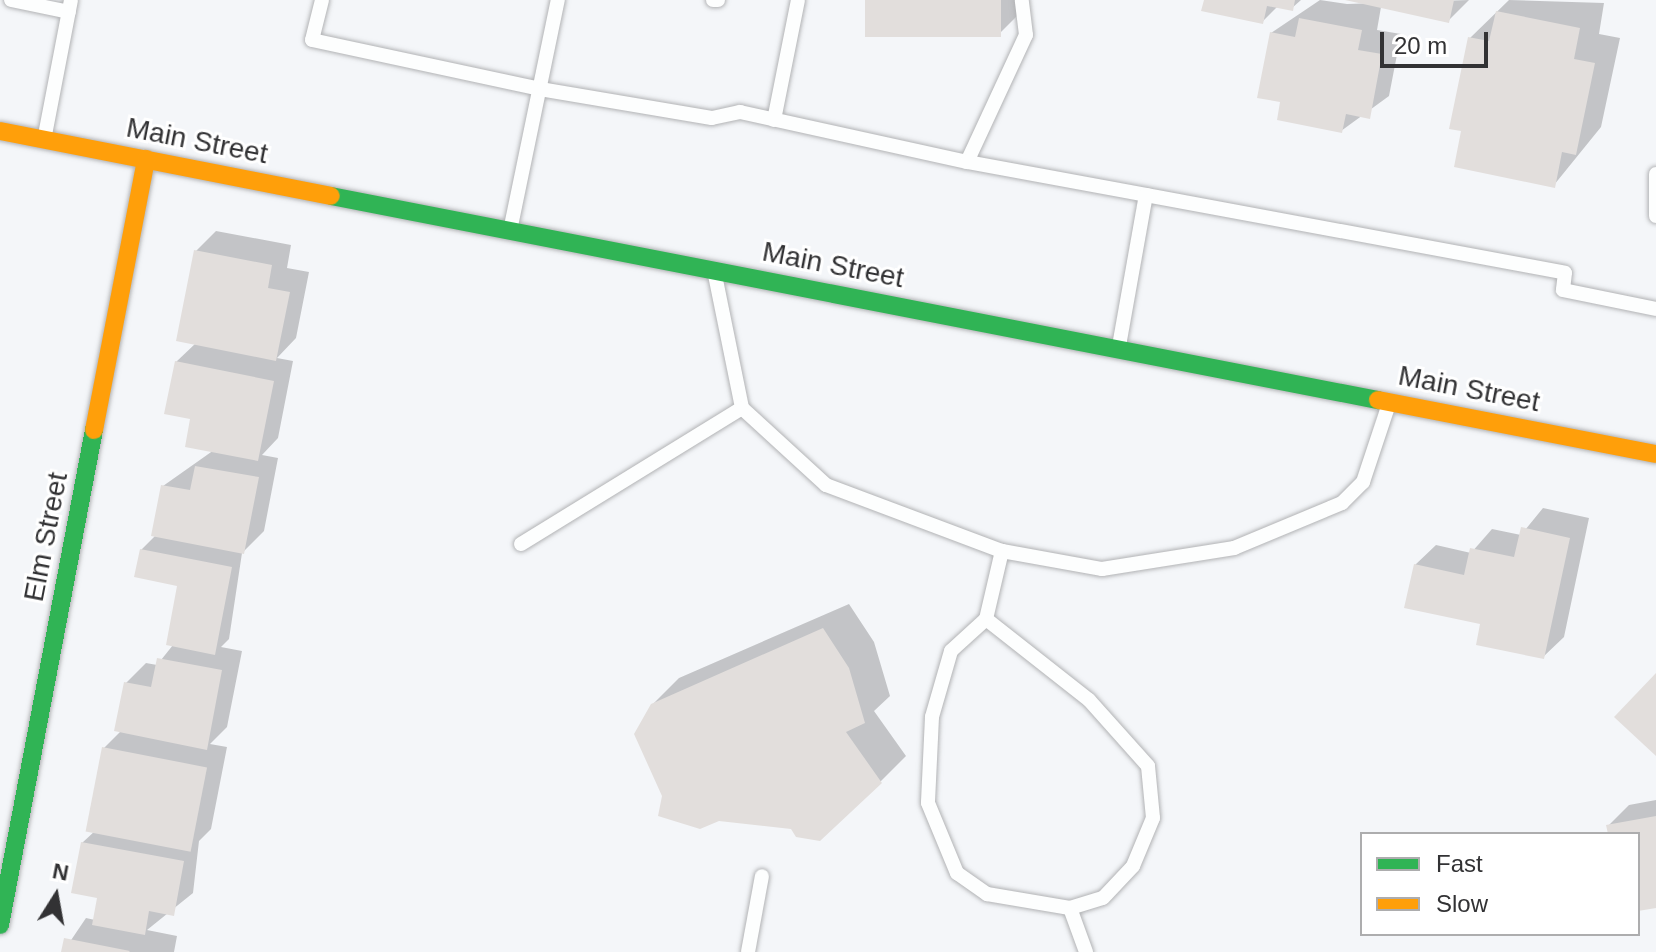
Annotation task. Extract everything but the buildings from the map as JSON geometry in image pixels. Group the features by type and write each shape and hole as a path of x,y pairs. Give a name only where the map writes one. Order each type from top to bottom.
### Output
{"street":[{"name":"Main Street","path":"0,131 1656,454"},
{"name":"Elm Street","path":"0,925 146,159"}],"lane":[{"path":"11,0 70,6 44,139"},
{"path":"322,0 312,40 540,89 712,118 740,112 967,162 1565,273 1563,290 1656,309"},
{"path":"510,230 558,0"},
{"path":"774,120 798,0"},
{"path":"967,162 1026,35 1022,0"},
{"path":"1656,174 1656,216"},
{"path":"1118,349 1146,195"},
{"path":"714,270 742,408 826,485 1002,551 1102,569 1234,548 1342,503 1363,482 1389,402"},
{"path":"521,544 742,408"},
{"path":"986,619 1089,700 1148,766 1153,818 1133,866 1103,898 1070,908 987,894 957,873 928,803 932,717 951,651 986,619 1002,551"},
{"path":"748,952 762,876"},
{"path":"1070,908 1086,952"}],"traffic: fast":[{"path":"331,196 1378,400"},
{"path":"0,925 94,430"}],"traffic: slow":[{"path":"0,131 331,196"},
{"path":"94,430 146,159"},
{"path":"1378,400 1656,454"}]}
